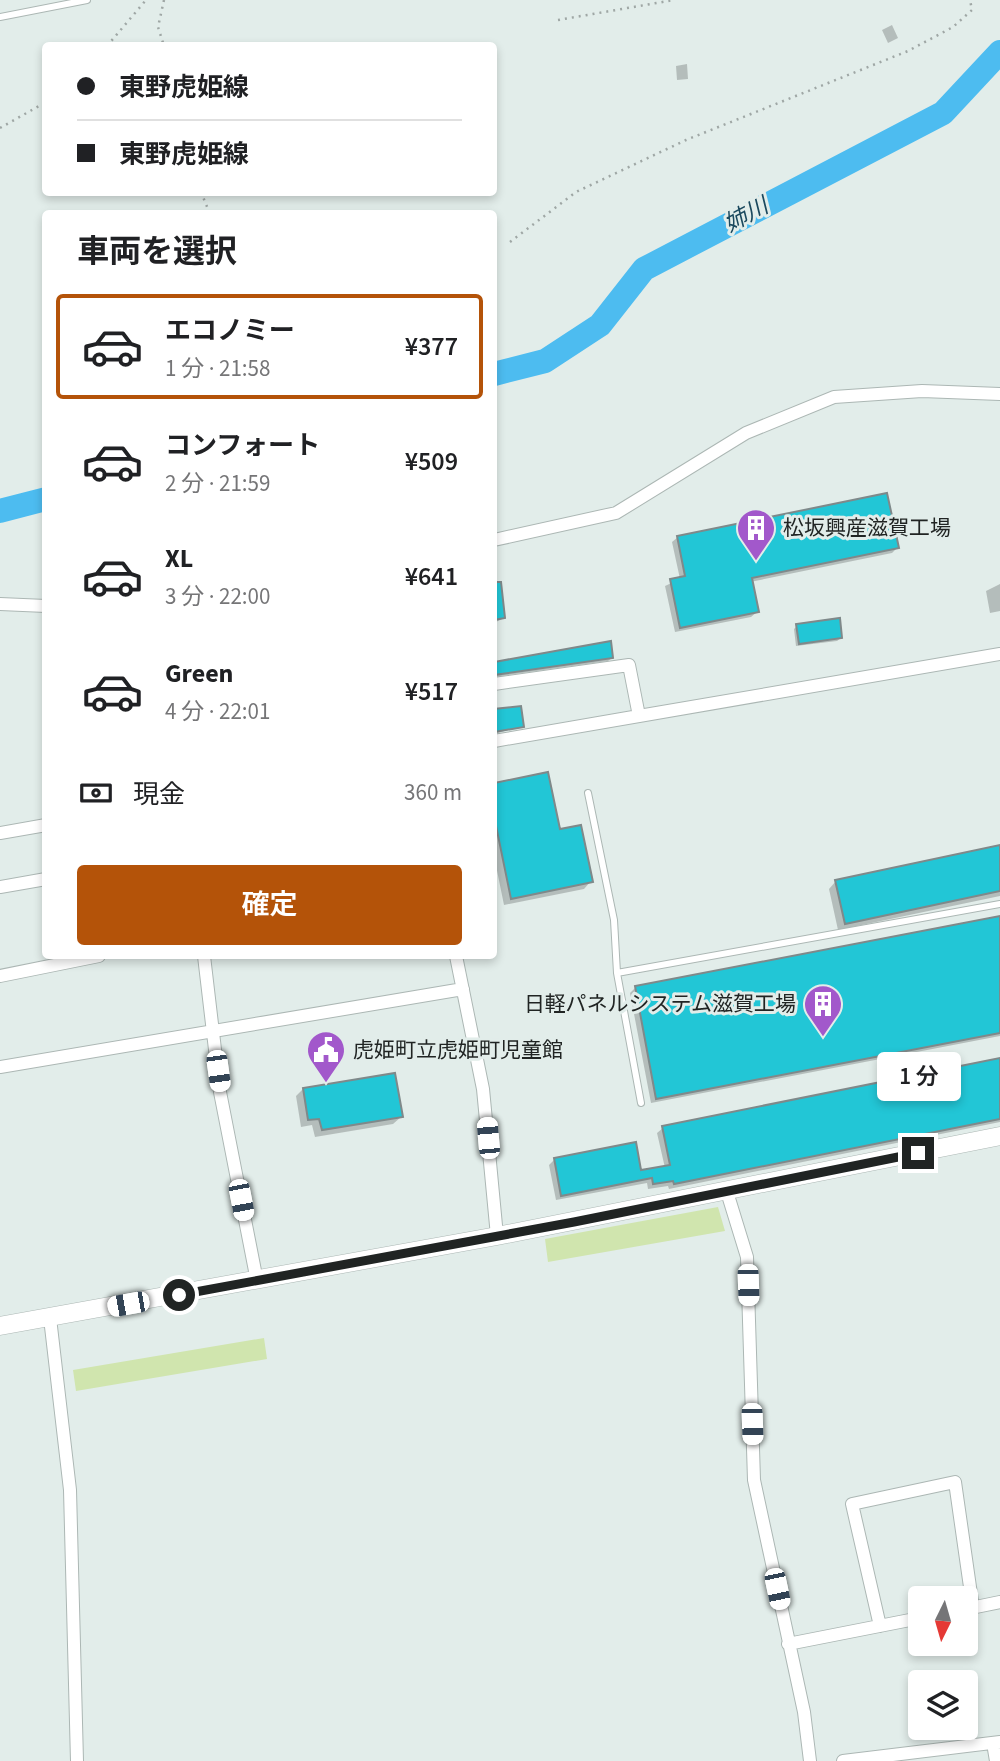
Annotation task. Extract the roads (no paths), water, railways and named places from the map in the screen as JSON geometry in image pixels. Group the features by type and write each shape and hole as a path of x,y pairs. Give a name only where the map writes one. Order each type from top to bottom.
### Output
{"main road":[{"path":"0,1326 497,1236 1000,1136"}],"street":[{"path":"497,539 616,513 747,433 834,397 922,391 1000,394"},
{"path":"0,604 42,607"},
{"path":"497,740 1000,654"},
{"path":"497,684 629,665 639,716"},
{"path":"0,833 42,826"},
{"path":"0,887 42,880"},
{"path":"0,976 84,959"},
{"path":"204,959 212,1030 257,1281"},
{"path":"457,959 483,1089 497,1236"},
{"path":"0,1067 463,989"},
{"path":"727,1192 747,1257 754,1480 804,1712 810,1761"},
{"path":"50,1318 70,1490 77,1761"},
{"path":"880,1626 852,1504 955,1482 966,1586"},
{"path":"978,1607 1000,1602"},
{"path":"788,1644 908,1620"},
{"path":"843,1761 931,1756 996,1742 996,1761"}],"lane":[{"path":"0,17 87,0"},
{"path":"588,793 614,920 617,973 641,1103"},
{"path":"617,973 1000,904"}],"waterway":[{"name":"姉川","path":"497,373 545,361 600,325 644,269 943,113 1000,52"},
{"name":"姉川","path":"0,511 42,500"}],"place":[{"name":"松坂興産滋賀工場","path":"756,562"},
{"name":"日軽パネルシステム滋賀工場","path":"823,1038"},
{"name":"虎姫町立虎姫町児童館","path":"326,1084"}]}
